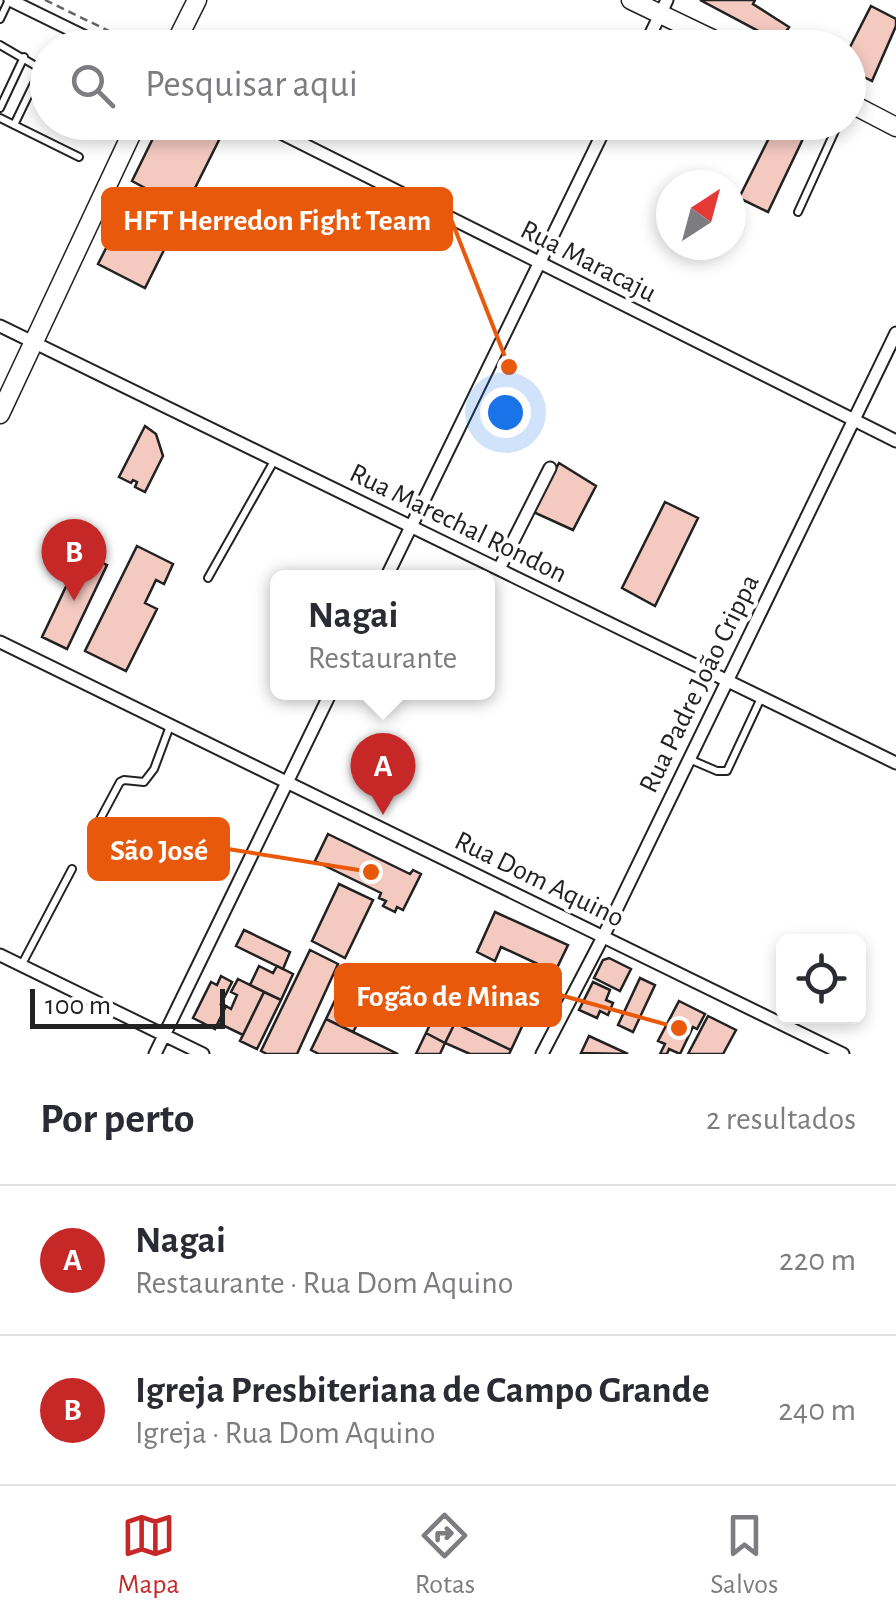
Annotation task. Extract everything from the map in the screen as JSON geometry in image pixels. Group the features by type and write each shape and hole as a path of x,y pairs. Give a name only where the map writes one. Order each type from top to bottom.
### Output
{"street":[{"path":"9,0 71,30"},
{"path":"182,30 197,0"},
{"path":"631,0 664,7 702,30"},
{"path":"653,30 664,7"},
{"path":"866,111 896,127"},
{"path":"0,414 129,140"},
{"name":"Rua Maracaju","path":"295,140 896,441"},
{"path":"390,570 599,140"},
{"name":"Rua Marechal Rondon","path":"0,326 896,763"},
{"name":"Rua Padre João Crippa","path":"542,1054 896,333"},
{"path":"499,570 550,468"},
{"name":"Rua Dom Aquino","path":"0,642 843,1054"},
{"path":"155,1054 326,700"},
{"path":"0,954 203,1054"}],"lane":[{"path":"0,19 9,0"},
{"path":"0,44 30,61"},
{"path":"0,108 24,57"},
{"path":"14,125 30,92"},
{"path":"0,118 30,133"},
{"path":"44,140 79,157"},
{"path":"798,212 831,140"},
{"path":"208,578 274,460"},
{"path":"689,759 717,772 727,771 761,697"},
{"path":"97,824 120,782 144,782 151,775 170,726"},
{"path":"21,965 72,869"}],"path":[{"path":"45,0 107,30"}],"building":[{"path":"700,0 755,0 753,4 789,27 756,30"},
{"path":"871,6 896,19 872,81 866,78 866,30 859,30"},
{"path":"152,140 219,140 145,288 98,264 130,201 137,204 145,188 132,181"},
{"path":"768,140 802,140 768,212 746,201 746,184"},
{"path":"145,426 156,434 163,456 145,492 135,487 137,482 119,477"},
{"path":"559,463 596,486 573,530 531,511"},
{"path":"665,502 698,518 655,606 622,588"},
{"path":"137,546 173,564 164,584 156,580 145,603 157,609 126,671 85,651"},
{"path":"82,553 107,565 67,649 42,637"},
{"path":"328,834 410,874 413,870 421,874 403,910 397,907 395,912 383,906 386,901 379,898 381,893 315,861"},
{"path":"339,884 373,900 345,958 312,941"},
{"path":"495,912 568,945 555,972 501,947 495,961 477,952"},
{"path":"244,930 290,952 283,969 236,946"},
{"path":"310,950 338,964 297,1054 267,1054 261,1051"},
{"path":"609,958 631,969 620,991 594,978 603,960"},
{"path":"259,966 273,973 277,966 293,974 281,1000 250,985"},
{"path":"470,969 534,1001 511,1050 455,1023 445,1043 426,1033 436,1012 446,1017"},
{"path":"221,976 232,982 215,1029 193,1018 211,982 217,985"},
{"path":"640,978 655,985 633,1032 618,1025"},
{"path":"238,979 264,992 243,1035 218,1023 226,1006 231,1009 237,995 231,992"},
{"path":"593,982 610,990 606,1000 613,1003 608,1015 600,1011 597,1018 579,1010"},
{"path":"264,992 281,1000 257,1049 240,1041"},
{"path":"337,996 370,1012 363,1025 358,1023 353,1032 326,1019"},
{"path":"679,1001 705,1014 697,1029 693,1027 680,1054 669,1049 667,1054 660,1054 665,1044 658,1041"},
{"path":"708,1016 736,1030 723,1054 688,1054"},
{"path":"326,1019 398,1054 319,1054 311,1050"},
{"path":"455,1023 511,1050 509,1054 470,1054 445,1043"},
{"path":"426,1033 445,1043 440,1054 416,1054"},
{"path":"589,1036 628,1054 581,1053"}],"place":[{"name":"HFT Herredon Fight Team","path":"509,367"},
{"name":"Igreja Presbiteriana de Campo Grande","path":"74,601"},
{"name":"Nagai","path":"383,815"},
{"name":"São José","path":"371,872"},
{"name":"Fogão de Minas","path":"679,1028"}]}
